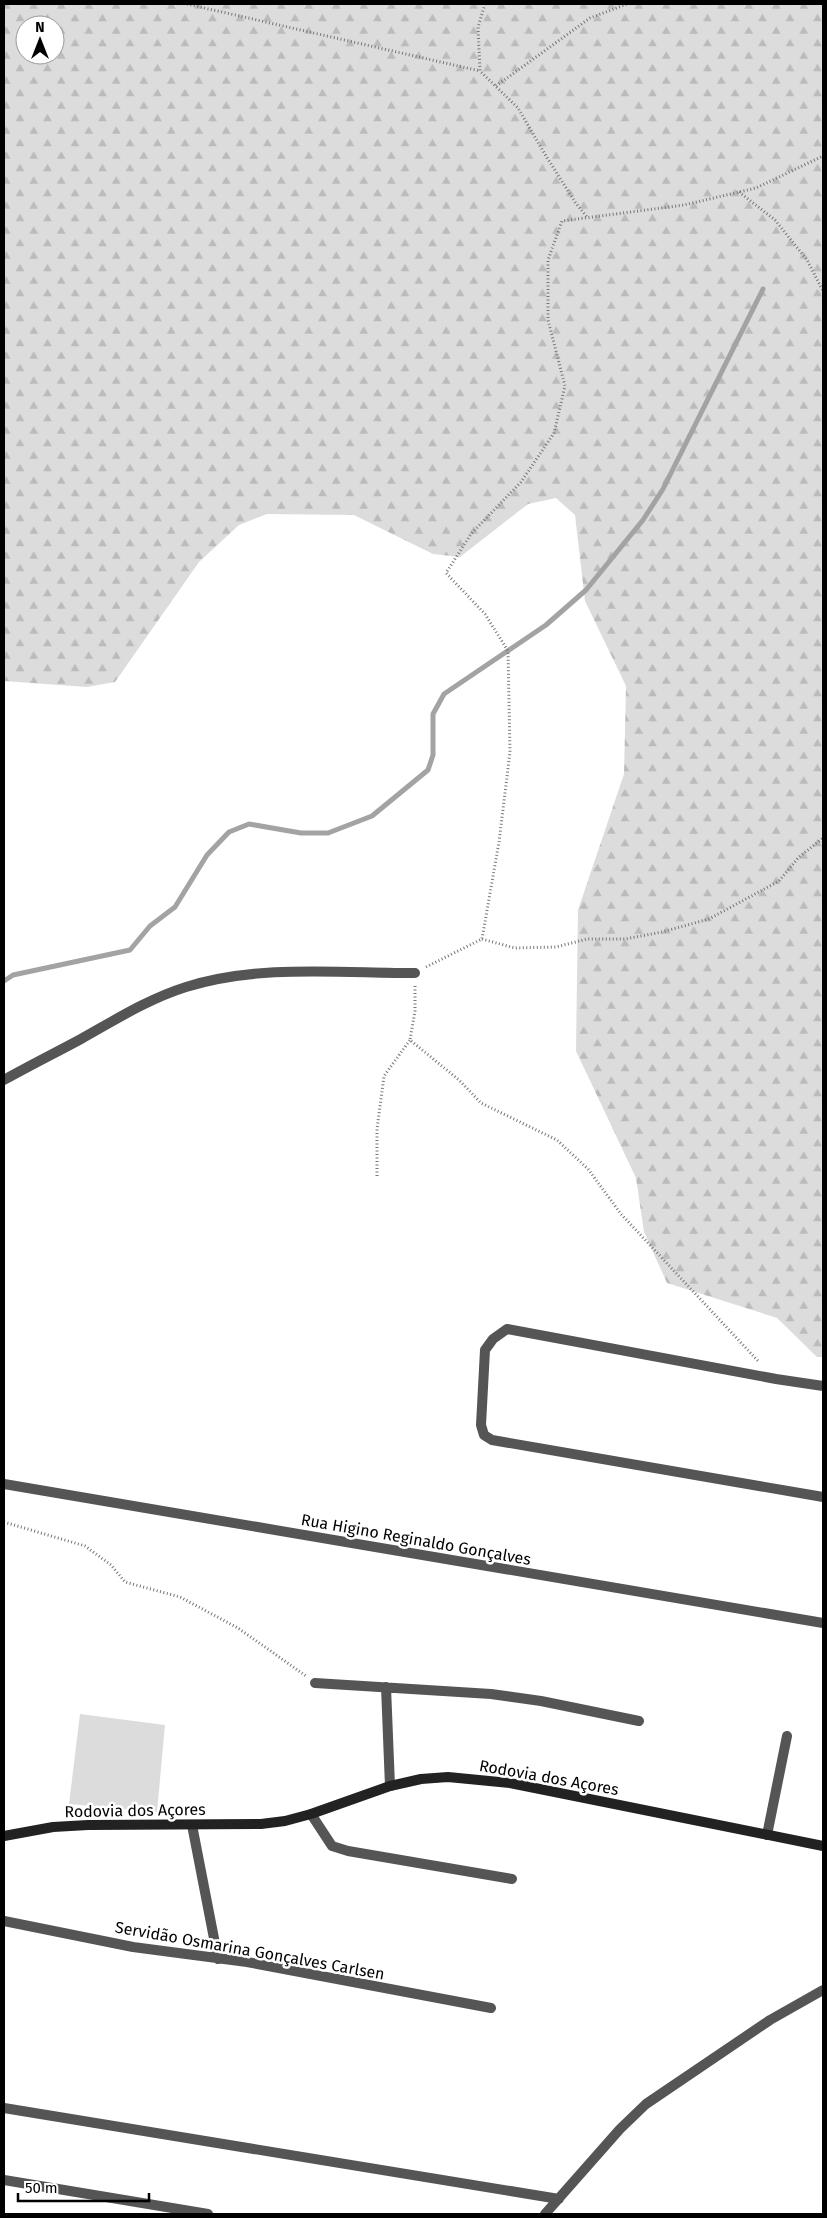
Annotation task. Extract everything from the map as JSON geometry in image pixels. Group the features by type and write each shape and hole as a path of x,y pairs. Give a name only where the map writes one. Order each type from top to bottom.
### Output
{"street":[{"path":"4,1080 114,1019 152,1000 186,987 226,978 273,973 415,973"},
{"path":"823,1386 507,1329 493,1339 485,1350 481,1425 484,1435 492,1440 823,1497"},
{"name":"Rua Higino Reginaldo Gonçalves","path":"4,1484 823,1624"},
{"path":"315,1683 490,1694 541,1701 639,1721"},
{"path":"386,1687 390,1786"},
{"path":"767,1835 787,1736"},
{"name":"Rodovia dos Açores","path":"4,1836 30,1830 88,1824 261,1824 285,1821 311,1814 390,1786 422,1779 448,1777 486,1780 823,1846"},
{"path":"311,1814 332,1846 348,1851 512,1878"},
{"path":"192,1824 218,1959"},
{"name":"Servidão Osmarina Gonçalves Carlsen","path":"4,1921 133,1947 247,1962 491,2008"},
{"path":"545,2214 620,2129 646,2104 770,2020 823,1990"},
{"path":"4,2108 559,2199"},
{"path":"4,2180 208,2214"}],"path":[{"path":"187,4 480,71 518,108 546,156 587,218"},
{"path":"480,71 478,27 485,4"},
{"path":"496,86 590,18 627,4"},
{"path":"482,938 499,842 510,752 508,651 485,614 446,573 471,534 521,482 554,433 565,386 548,320 548,260 562,221 684,205 756,188 823,156"},
{"path":"739,192 775,220 807,260 823,290"},
{"path":"377,1176 377,1129 384,1076 410,1040 415,1011 415,973 482,938 515,948 556,947 587,939 625,939 662,932 709,918 778,881 799,857 823,838"},
{"path":"410,1040 459,1080 481,1104 557,1140 564,1146 588,1169 621,1214 641,1236 725,1328 776,1379"},
{"path":"4,1522 85,1546 110,1565 125,1582 189,1601 238,1628 315,1683"}],"green space":[{"path":"4,4 823,4 823,1357 817,1357 777,1318 667,1283 644,1232 636,1178 576,1051 578,910 624,774 626,686 585,601 575,515 556,498 528,504 460,557 433,554 354,515 267,514 239,525 199,562 115,682 87,687 4,681"},
{"path":"80,1714 165,1725 157,1812 69,1804"}],"waterway":[{"path":"4,981 13,975 130,950 150,926 175,907 207,855 229,832 249,824 301,833 328,833 372,816 428,770 433,755 433,714 444,694 546,625 586,590 643,520 663,489 763,289"}]}
